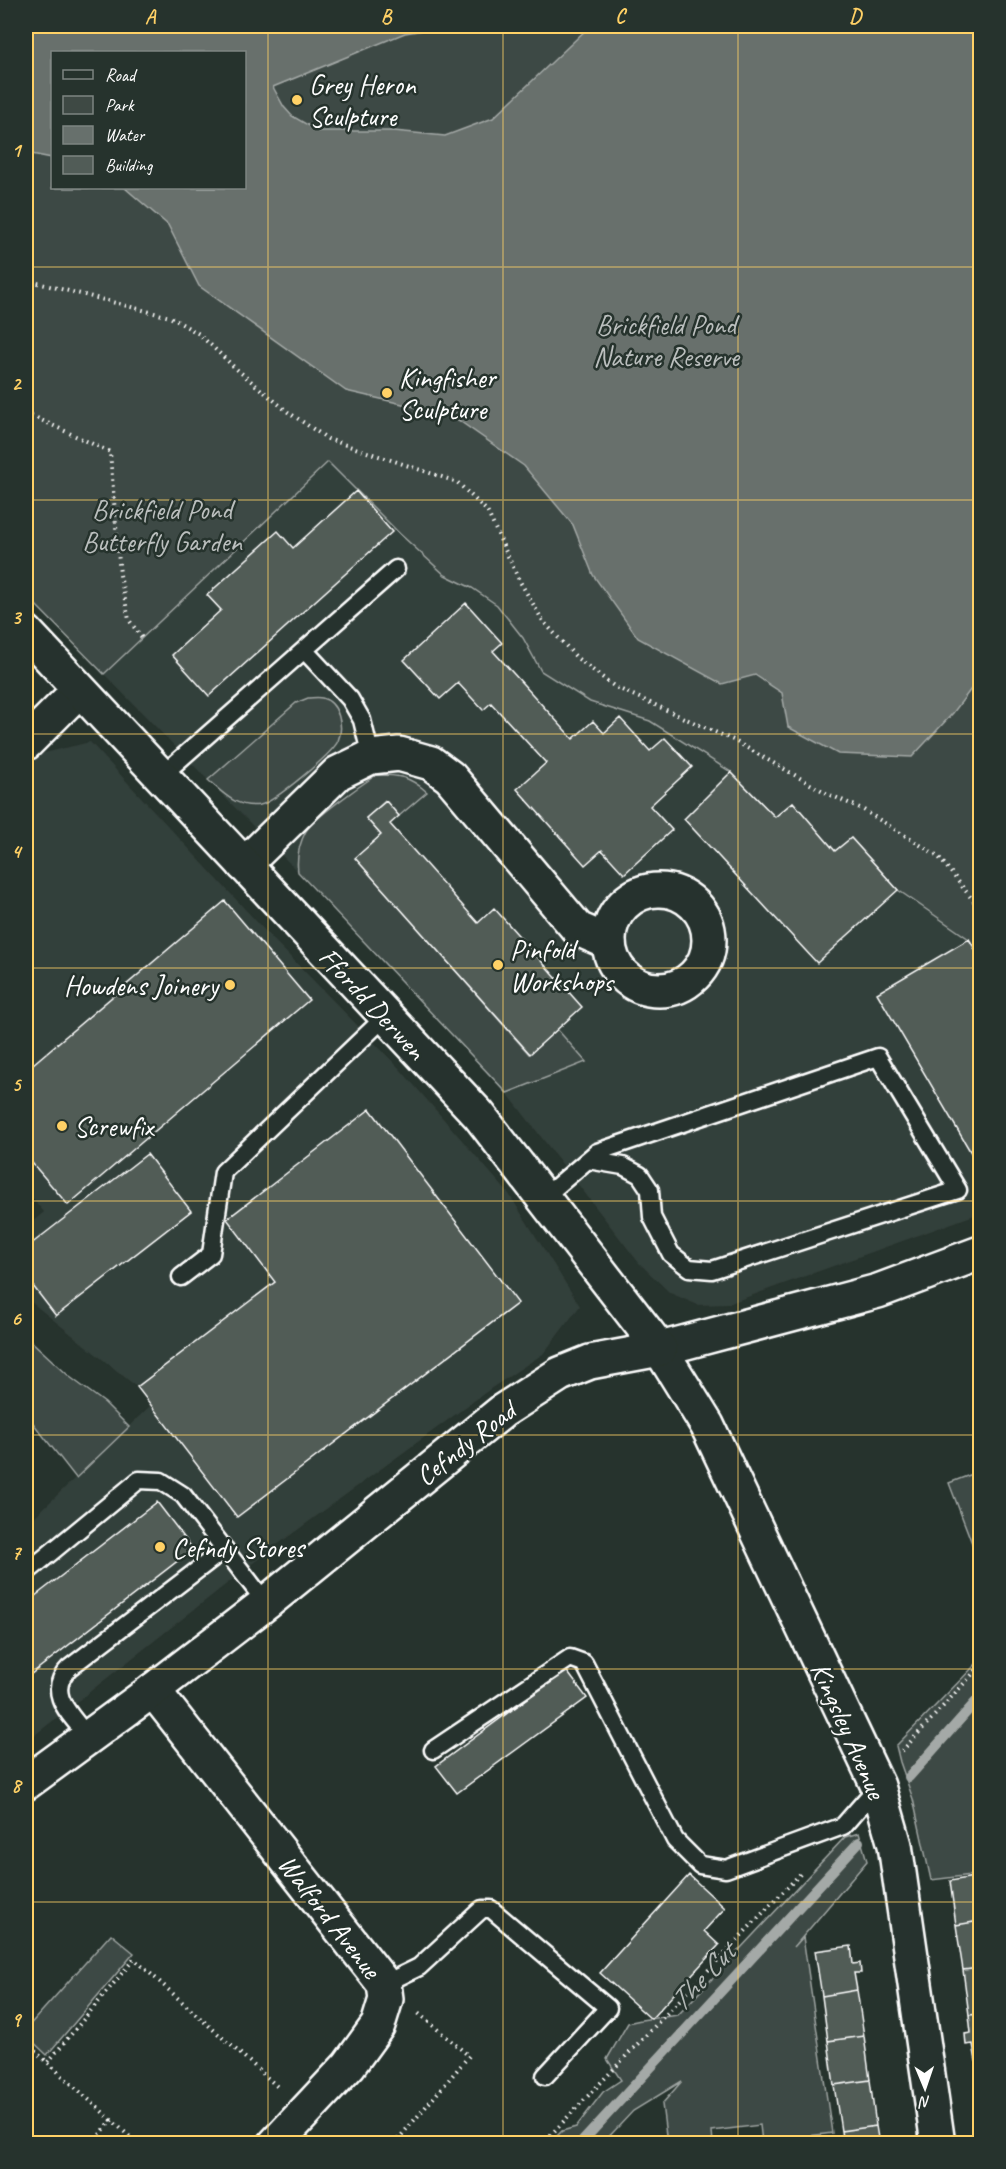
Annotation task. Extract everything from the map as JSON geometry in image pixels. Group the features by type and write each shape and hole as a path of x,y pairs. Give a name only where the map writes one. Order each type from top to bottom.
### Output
{"street":[{"name":"Ffordd Derwen","path":"26,632 479,1115 660,1349"},
{"name":"Ffordd Derwen","path":"26,644 72,683"},
{"path":"26,743 72,683"},
{"path":"244,865 338,773 371,757 399,754 431,763 450,777 578,929 608,942"},
{"name":"Cefndy Road","path":"26,1783 153,1690 266,1603 504,1410 560,1374 590,1362 660,1349 878,1291 981,1253"},
{"name":"Kingsley Avenue","path":"660,1349 707,1425 877,1783 895,1845 938,2144"},
{"name":"Walford Avenue","path":"153,1690 384,1984 386,1999 378,2025 350,2065 275,2144"}],"lane":[{"path":"161,776 396,569"},
{"path":"305,651 350,699 362,720 371,757"},
{"path":"181,1277 211,1254 224,1172 386,1016"},
{"path":"543,1198 597,1152 878,1057 958,1190 712,1270 689,1268 671,1254 652,1217 650,1190 640,1175 623,1166 588,1160"},
{"path":"26,1573 139,1480 161,1481 183,1495 266,1603"},
{"path":"88,1737 61,1702 58,1691 60,1677 225,1549"},
{"path":"432,1750 570,1658 584,1663 675,1840 700,1865 726,1869 843,1826 877,1783"},
{"path":"384,1984 419,1967 482,1909 491,1909 608,2008 544,2076"}],"path":[{"path":"26,280 170,316 199,334 288,412 328,439 457,482 487,511 519,580 543,621 578,658 615,687 733,740 828,794 862,809 938,856 981,909"},
{"path":"26,413 110,452 120,575 129,620 142,638"},
{"path":"877,1783 981,1666"},
{"path":"542,2144 806,1868"},
{"path":"48,2062 134,1959 305,2111"},
{"path":"384,1984 469,2056 394,2144"},
{"path":"26,2043 138,2144"},
{"path":"92,2144 112,2120"}],"shaded area":[{"path":"328,462 445,575 472,588 497,605 523,638 541,671 590,702 650,721 731,772 775,816 793,802 835,851 851,838 898,890 969,939 980,958 980,1213 728,1304 698,1305 670,1293 639,1263 507,1093 298,872 104,674"},
{"path":"90,742 269,935 400,1069 509,1194 580,1306 543,1354 493,1387 266,1553 26,1742 26,1525 151,1405 137,1387 26,1298 26,1227 44,1212 26,1191 26,768 40,754"}],"green space":[{"name":"Brickfield Pond Nature Reserve","path":"26,26 980,26 980,958 969,939 898,890 851,838 835,851 793,802 775,817 731,772 650,721 590,702 541,671 523,638 497,605 472,588 445,575 328,462 104,674 26,595"},
{"path":"308,698 322,698 333,704 339,716 340,735 338,741 325,756 302,777 267,802 252,806 231,799 208,780 296,703"},
{"path":"376,775 403,777 427,792 399,816 385,801 366,818 381,835 356,858 529,1054 557,1029 586,1062 507,1093 298,872 297,861 306,831 328,810"},
{"path":"26,1332 29,1339 70,1377 105,1403 129,1427 76,1478 26,1414"},
{"path":"980,1471 980,1564 949,1483"},
{"path":"980,1660 980,1874 931,1880 913,1799 896,1746"},
{"path":"859,1833 867,1861 794,1947 803,1937 832,2133 762,2142 760,2125 712,2131 713,2143 667,2143 662,2104 682,2081 633,2111 603,2143 550,2143 562,2131 576,2127 603,2092 621,2080 607,2059 628,2023 678,2015 845,1837"},
{"path":"111,1934 134,1953 47,2055 26,2035 26,2029"}],"water":[{"name":"Brickfield Pond Nature Reserve","path":"26,26 449,26 405,33 273,87 292,116 318,131 394,131 445,136 493,118 590,26 980,26 980,677 953,713 912,757 838,754 788,727 782,693 755,675 722,684 638,638 593,575 573,525 524,466 458,420 346,391 199,286 168,225 126,189 246,189 246,51 51,51 51,158 26,153"}],"building":[{"path":"356,491 392,532 209,696 172,655 221,610 207,595 278,531 293,548"},
{"path":"466,603 502,643 493,651 573,739 593,721 604,733 620,718 650,751 665,738 692,767 650,806 672,830 624,874 602,850 585,865 517,789 546,763 491,703 483,710 458,683 440,699 404,660"},
{"path":"731,772 775,817 793,802 835,851 851,838 898,890 817,963 684,819"},
{"name":"Pinfold Workshops","path":"386,801 399,816 390,824 478,923 494,908 582,1007 530,1054 355,858 381,835 366,818"},
{"path":"225,901 309,1000 68,1205 26,1156 26,1070"},
{"path":"969,939 980,958 980,1168 877,993"},
{"path":"370,1109 518,1303 237,1517 137,1387 275,1282 227,1219"},
{"path":"147,1154 191,1211 56,1316 26,1277 26,1248"},
{"path":"157,1502 193,1549 26,1678 26,1603"},
{"path":"566,1670 587,1698 457,1793 436,1766"},
{"path":"689,1875 725,1908 704,1931 719,1945 651,2019 600,1973"},
{"path":"980,1876 980,1921 956,1925 950,1881"},
{"path":"980,1921 980,1968 963,1970 956,1925"},
{"path":"851,1946 853,1964 860,1963 861,1973 854,1973 857,1990 822,1996 815,1951"},
{"path":"980,1968 980,2014 969,2015 963,1970"},
{"path":"857,1990 864,2036 828,2041 822,1996"},
{"path":"980,2014 980,2060 976,2061 973,2044 966,2045 965,2034 971,2033 969,2015"},
{"path":"864,2036 870,2080 834,2085 828,2041"},
{"path":"870,2080 876,2126 841,2131 834,2085"},
{"path":"876,2126 879,2144 843,2144 841,2131"}],"waterway":[{"name":"The Cut","path":"909,1777 980,1697"},
{"name":"The Cut","path":"580,2144 859,1842"}],"place":[{"name":"Grey Heron Sculpture","path":"297,100"},
{"name":"Kingfisher Sculpture","path":"387,393"},
{"name":"Pinfold Workshops","path":"498,965"},
{"name":"Howdens Joinery","path":"230,985"},
{"name":"Screwfix","path":"62,1126"},
{"name":"Cefndy Stores","path":"160,1547"}],"park label":[{"name":"Brickfield Pond Butterfly Garden","path":"162,525"}]}
